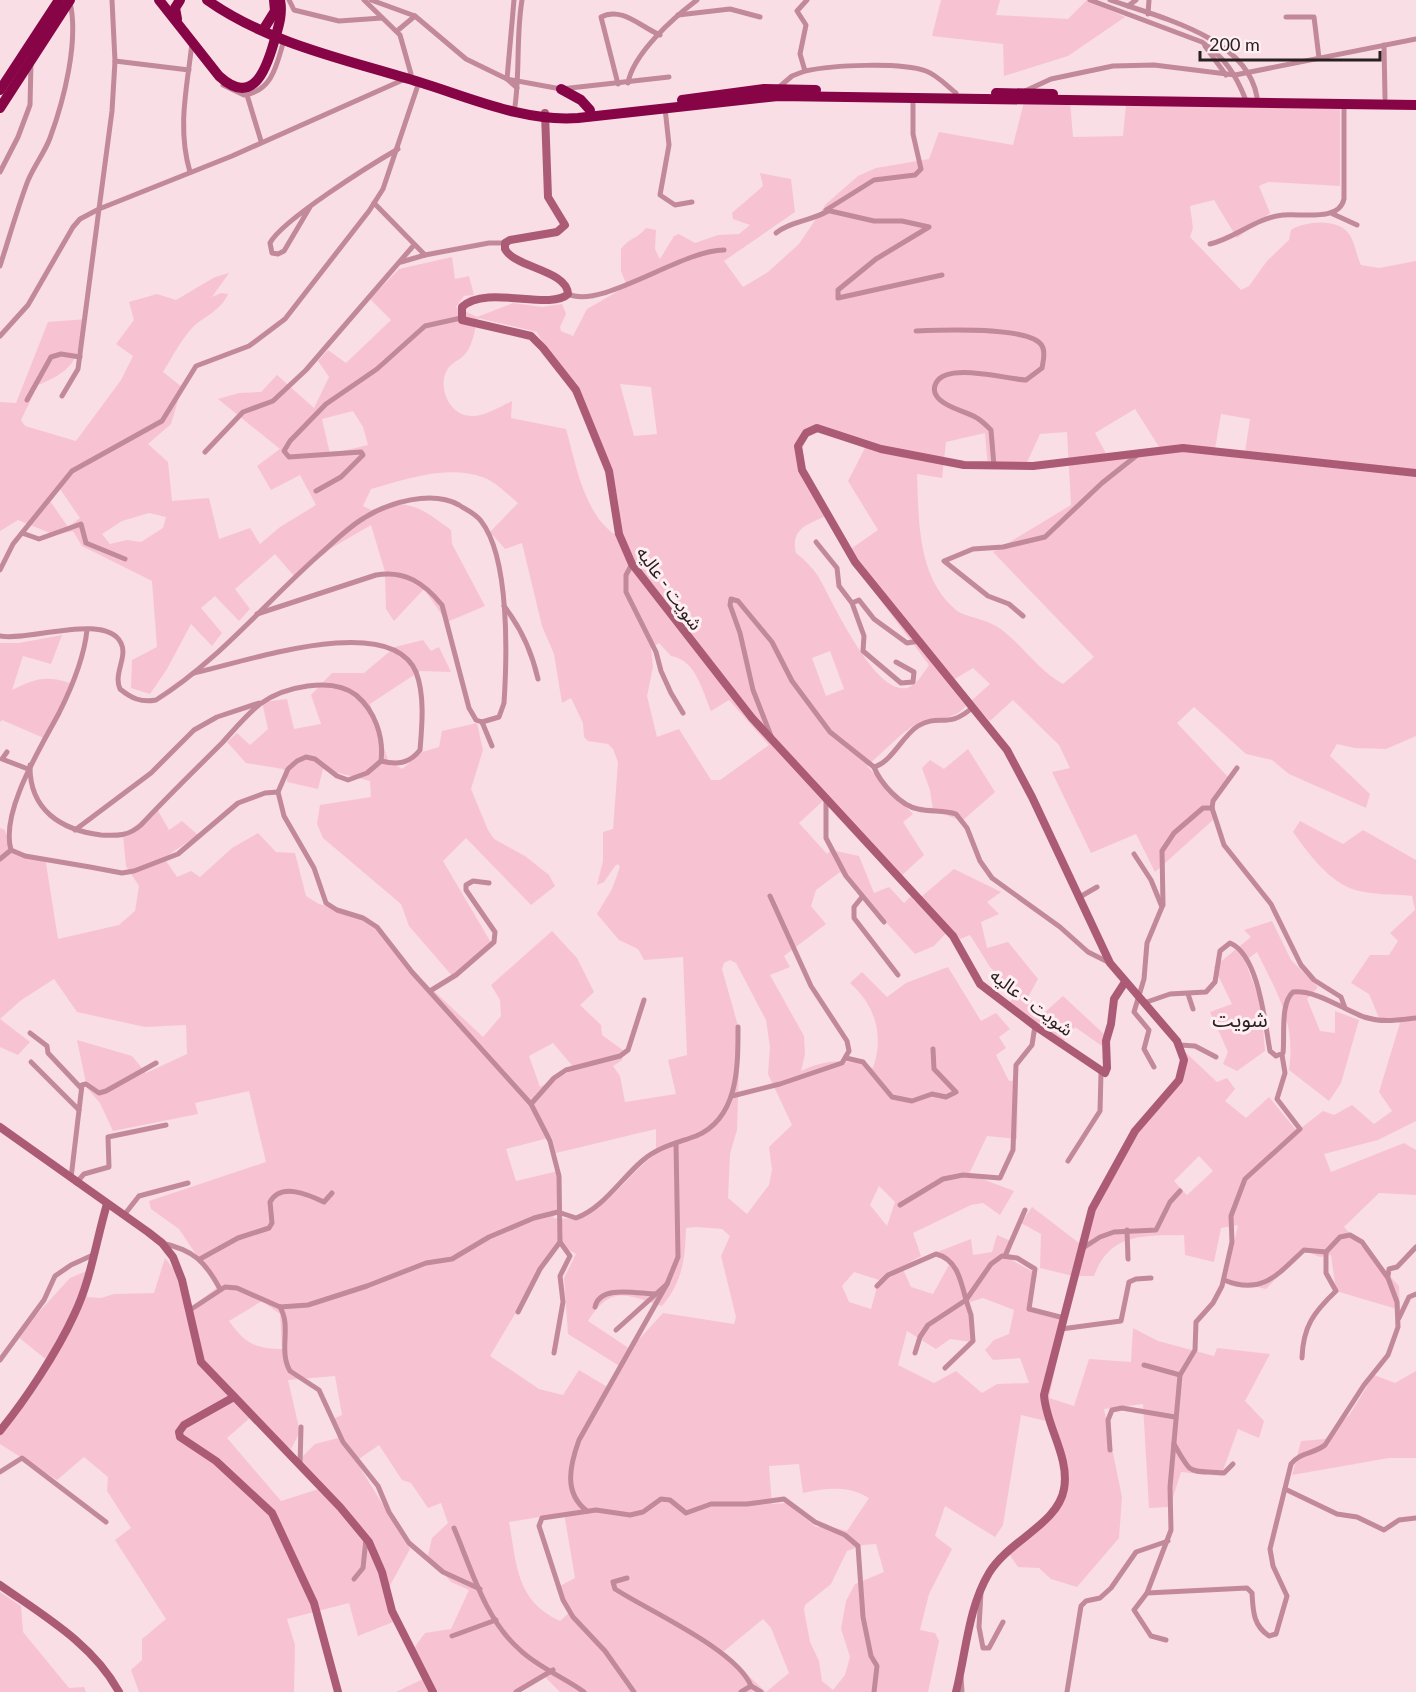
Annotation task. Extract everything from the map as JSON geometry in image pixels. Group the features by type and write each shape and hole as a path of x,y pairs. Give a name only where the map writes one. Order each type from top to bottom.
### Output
{"highway":[{"path":"0,108 31,62 66,0"},
{"path":"0,90 66,0"},
{"path":"159,0 228,86 247,86 255,83 266,71 281,18 280,0"},
{"path":"180,0 174,10 180,25"},
{"path":"201,0 212,1 266,27 508,110 579,118 666,108 682,103 777,88 913,99 1416,105"},
{"path":"266,27 275,11 274,0"},
{"path":"212,1 250,25 285,39 412,78 546,115 778,96 1021,93 1416,99"},
{"path":"561,89 581,100 590,110"}],"street":[{"path":"0,266 26,185 50,137 60,101 74,23 66,0"},
{"path":"62,396 74,377 80,357 112,111 115,61 112,0"},
{"path":"289,0 294,10 339,21 382,18"},
{"path":"0,570 3,555 72,471 162,421 196,366 249,346 273,330 374,203 387,180 398,148 412,78 404,42 397,31 364,0"},
{"path":"371,0 416,16 466,59 507,79 561,89 669,77"},
{"path":"507,79 514,0"},
{"path":"514,106 518,81 516,35 522,0"},
{"path":"628,83 630,70 636,61 678,15 697,0"},
{"path":"805,70 800,54 806,25 797,11 807,0"},
{"path":"1090,0 1202,42 1217,52 1235,75 1245,98"},
{"path":"1110,0 1207,36 1233,56 1248,73 1255,84 1257,97"},
{"path":"1128,6 1136,0"},
{"path":"1148,14 1149,0"},
{"path":"678,15 730,9 760,17"},
{"path":"618,84 601,17 609,12 618,12 660,35"},
{"path":"397,31 416,16"},
{"path":"1286,17 1314,17 1318,58"},
{"path":"228,86 231,91 247,95 268,82 285,39"},
{"path":"1021,93 1051,79 1113,66 1154,65 1235,75 1416,39"},
{"path":"190,172 184,153 182,126 193,41"},
{"path":"1202,42 1226,75"},
{"path":"1384,45 1385,98"},
{"path":"115,61 189,70"},
{"path":"0,172 18,137 30,105 31,62"},
{"path":"777,88 792,76 805,70 858,65 918,70 931,74 956,93"},
{"path":"0,336 28,305 73,227 80,219 99,208 232,156 261,141 412,78"},
{"path":"507,79 517,88"},
{"path":"247,95 261,141"},
{"path":"776,233 786,225 816,218 874,180 915,175 921,169 913,134 913,99"},
{"path":"1333,214 1341,208 1344,199 1344,104"},
{"path":"666,108 669,145 660,195 675,205 692,202"},
{"path":"399,262 425,255 489,243 505,243 557,232 565,225 548,197 546,115"},
{"path":"310,207 284,251 278,254 272,253 269,246 272,238 310,207 398,148"},
{"path":"374,203 425,255"},
{"path":"828,211 874,221 902,221 929,227 860,272 838,290 838,298 942,275"},
{"path":"1210,244 1274,216 1333,214 1357,225"},
{"path":"505,243 507,253 561,281 568,294 578,298 623,286 694,256 724,250"},
{"path":"205,453 243,412 273,401 285,391 321,354 414,245"},
{"path":"316,491 341,477 363,455 361,452 294,458 285,455 287,444 326,404 377,369 425,326 461,318 462,307 474,300 519,297 553,300 568,294"},
{"name":"شويت - عاليه","path":"461,318 466,322 531,336 543,348 576,390 609,471 619,534 632,564 686,636 773,741 949,931 980,984 1101,1072"},
{"path":"916,331 1001,332 1024,335 1041,343 1044,360 1042,368 1032,378 1018,380 975,373 950,373 938,378 934,386 934,393 940,401 979,418 991,430 994,466"},
{"path":"27,400 51,357 61,354 80,357"},
{"path":"956,1692 975,1603 981,1587 1002,1556 1054,1513 1064,1489 1063,1464 1048,1421 1044,1395 1092,1209 1116,1163 1143,1120 1179,1080 1184,1060 1180,1046 1110,963 1020,772 974,707 855,562 802,470 798,446 806,433 817,428 893,451 964,465 1033,466 1142,451 1206,449 1260,458 1416,473"},
{"path":"1023,616 1009,604 988,596 944,561 973,549 1003,547 1045,537 1102,483 1142,451"},
{"path":"0,636 99,630 117,637 123,648 117,684 124,692 137,700 156,700 192,673 254,615 346,531 363,518 387,507 425,499 447,500 480,518 495,550 504,606 504,703 499,717 482,722 476,720 469,708 442,605 431,592 414,579 388,573 361,579 254,615"},
{"path":"22,533 39,539 81,524 86,543 124,559"},
{"path":"816,542 837,568 839,586 852,603 864,636 863,651 901,683 913,682 914,672 897,662"},
{"path":"632,564 626,575 627,592 656,652 668,687 683,713"},
{"path":"773,741 753,690 740,633 730,605 731,599 738,601 772,642 803,697 830,732 874,767 883,782 908,805 921,810 956,814 967,828 980,861 992,878 1060,927 1088,952 1110,963"},
{"path":"852,603 859,600 874,619 907,643 919,641"},
{"path":"504,606 517,622 532,655 538,679"},
{"path":"87,630 86,645 72,684 15,795 8,818 7,842 11,850 25,856 122,873 134,871 178,854 238,803 265,793 278,792"},
{"path":"192,673 334,642 376,646 400,654 415,671 419,682 422,711 420,750 406,762 391,764 381,761"},
{"path":"75,830 151,773 194,730 217,717 291,691 321,685 333,685 352,692 362,700 375,721 382,751 381,761 367,773 344,780 321,762 306,758 288,769 278,792 284,816 314,868 326,903 337,910 363,918 377,927 430,991 531,1104 550,1141 559,1176 560,1242 570,1256 560,1276 561,1319 554,1353"},
{"path":"29,767 32,788 42,808 57,822 75,830 116,836 135,830 262,702"},
{"path":"874,767 886,759 915,728 927,721 954,721 974,707"},
{"path":"482,722 492,746"},
{"path":"7,752 2,759 29,767"},
{"path":"1237,768 1215,797 1212,808 1227,849 1271,904 1301,965 1314,980 1341,997 1345,1008"},
{"path":"826,798 826,838 846,876 884,922"},
{"path":"1154,1067 1144,1048 1149,1030 1134,1012 1142,1001 1148,943 1164,900 1162,851 1174,833 1203,808 1212,808"},
{"path":"0,859 11,850"},
{"path":"1134,854 1151,880 1162,907"},
{"path":"430,991 456,975 494,942 495,932 466,890 466,885 473,881 489,883"},
{"path":"1078,898 1097,887"},
{"path":"732,1096 780,1084 842,1063 849,1052 847,1041 811,986 770,896"},
{"path":"862,897 854,907 854,918 898,975"},
{"path":"1142,1001 1170,994 1204,993 1213,986 1220,951 1226,944 1233,944 1244,956 1251,970 1266,1017 1270,1051 1276,1056 1282,1055"},
{"path":"1068,1161 1100,1112 1101,1072 1107,1068 1106,1041 1114,999 1125,982"},
{"path":"1166,1640 1151,1636 1135,1613 1135,1607 1147,1593 1168,1541 1175,1418 1180,1375 1195,1350 1196,1322 1215,1300 1224,1280 1232,1242 1231,1216 1242,1186 1251,1172 1300,1129 1276,1099 1285,1073 1282,1055 1286,1008 1290,993 1300,992 1376,1020 1397,1022 1416,1018"},
{"path":"1188,994 1193,1009"},
{"path":"531,1104 548,1084 566,1070 620,1056 628,1050 644,1000"},
{"path":"900,1205 943,1179 963,1175 1000,1178 1013,1150 1016,1065 1032,1045 1035,1026"},
{"path":"190,1311 220,1288 237,1288 280,1307 308,1305 367,1286 426,1263 452,1259 489,1237 525,1221 558,1212 576,1218 590,1212 644,1159 660,1148 709,1129 722,1114 732,1096 738,1062 738,1027"},
{"path":"30,1033 47,1046 48,1053 81,1088"},
{"path":"1180,1046 1195,1046 1216,1058"},
{"path":"846,1058 863,1062 892,1097 912,1101 932,1094 946,1097 956,1092 934,1069 933,1049"},
{"path":"31,1062 79,1110"},
{"path":"73,1181 81,1088 86,1084 94,1091 106,1091 156,1063"},
{"path":"73,1181 84,1174 109,1167 108,1137 166,1125"},
{"path":"0,1128 162,1243 177,1267 190,1311 201,1362 366,1538 382,1572 398,1623 433,1692"},
{"path":"587,1511 576,1502 571,1486 573,1456 579,1440 676,1266 679,1249 676,1143"},
{"path":"124,1215 139,1196 188,1183"},
{"path":"200,1260 238,1238 269,1228 272,1223 270,1202 277,1194 295,1191 324,1202 332,1193"},
{"path":"1081,1248 1100,1237 1127,1230 1148,1232 1156,1230 1170,1202 1180,1191"},
{"path":"0,1431 45,1366 75,1314 107,1204"},
{"path":"915,1353 923,1330 966,1300 991,1264 1005,1256 1025,1210"},
{"path":"1127,1230 1128,1258"},
{"path":"1302,1358 1302,1345 1313,1312 1336,1291 1326,1274 1326,1252 1340,1237 1347,1234 1355,1236 1374,1256 1388,1278 1397,1302 1398,1320"},
{"path":"518,1312 540,1269 560,1242"},
{"path":"162,1243 182,1247 200,1260 220,1288"},
{"path":"1388,1278 1389,1269 1397,1267 1416,1247"},
{"path":"1224,1280 1247,1286 1262,1285 1304,1250 1326,1252"},
{"path":"877,1286 888,1275 926,1256 936,1254 944,1256 957,1271 971,1316 973,1341 945,1368"},
{"path":"0,1360 44,1300 52,1279 71,1264 93,1255"},
{"path":"1005,1256 1017,1258 1035,1269 1029,1309 1064,1318"},
{"path":"1061,1329 1121,1321 1129,1282 1151,1278"},
{"path":"616,1330 667,1284"},
{"path":"595,1306 599,1298 612,1293 656,1294"},
{"path":"1147,1593 1248,1589 1252,1593 1254,1616 1259,1627 1269,1636 1276,1634 1287,1596 1273,1566 1270,1549 1291,1464 1296,1457 1316,1451 1325,1445 1364,1385 1388,1355 1398,1320 1409,1297 1416,1294"},
{"path":"280,1307 286,1320 284,1352 290,1371 319,1390 343,1442 378,1486 389,1512 409,1543 443,1572 480,1589"},
{"path":"1144,1365 1180,1375"},
{"path":"234,1397 184,1425 179,1432 180,1437 216,1461 272,1512 314,1603 338,1692"},
{"path":"1110,1450 1108,1420 1112,1410 1122,1408 1175,1418"},
{"path":"300,1466 301,1427"},
{"path":"1174,1443 1183,1462 1190,1470 1224,1473 1233,1464"},
{"path":"0,1472 22,1458 106,1522"},
{"path":"1285,1489 1336,1514 1357,1517 1384,1530 1399,1520 1416,1518"},
{"path":"634,1692 605,1651 582,1628 568,1608 557,1585 541,1534 539,1526 542,1518 587,1511 630,1515 643,1512 654,1503 665,1499 690,1513 711,1504 747,1504 784,1499 802,1510 815,1522 845,1535 858,1546 861,1601 871,1656 877,1666 874,1692"},
{"path":"453,1528 496,1620 520,1651 553,1670 584,1692"},
{"path":"354,1579 363,1568 366,1538"},
{"path":"1067,1692 1081,1606 1086,1601 1100,1598 1111,1588 1136,1552 1168,1541"},
{"path":"627,1578 613,1582 615,1589 700,1638 747,1676 751,1686 761,1692"},
{"path":"0,1585 82,1645 103,1666 119,1692"},
{"path":"981,1587 979,1628 983,1648 989,1648 1003,1622"},
{"path":"452,1636 496,1620"},
{"path":"516,1692 553,1670"},
{"path":"960,1676 962,1692"},
{"path":"741,1692 751,1686"}],"shaded area":[{"path":"941,0 1000,0 996,15 1068,19 1087,0 1125,17 1068,56 1004,76 1003,44 932,36"},
{"path":"1024,102 1070,102 1073,137 1123,136 1126,105 1340,107 1340,186 1268,182 1259,186 1270,213 1237,238 1214,200 1190,206 1193,228 1190,237 1241,290 1249,286 1267,261 1289,240 1291,230 1313,223 1330,223 1344,229 1351,237 1361,265 1379,268 1416,261 1416,736 1386,749 1355,748 1337,744 1330,756 1370,794 1366,808 1289,774 1272,760 1246,754 1194,707 1177,723 1229,778 1216,796 1213,820 1155,872 1136,834 1091,853 1052,772 1070,768 1059,745 1013,700 990,721 971,701 990,684 973,668 948,683 966,706 960,712 910,728 867,766 913,814 903,822 924,855 900,877 823,801 799,823 827,854 831,850 859,856 874,893 889,887 904,903 911,896 915,902 954,869 1001,892 987,902 999,914 981,922 987,948 1008,942 1038,979 1028,997 1044,1013 1063,996 1105,1035 1102,1046 1075,1027 1059,1047 1009,1003 1016,995 990,967 970,935 960,939 951,928 934,946 915,954 840,872 816,890 811,906 826,924 784,956 790,967 770,975 804,1036 805,1054 801,1071 819,1064 837,1061 873,1068 878,1044 875,1022 866,1001 850,983 862,972 887,997 906,983 948,967 981,1021 996,1013 1010,1029 999,1037 1006,1048 996,1055 1009,1081 1018,1080 1017,1139 987,1136 969,1174 1014,1191 1000,1215 983,1203 971,1205 913,1233 921,1256 902,1267 911,1287 933,1294 949,1265 937,1252 971,1239 973,1255 992,1252 997,1235 1013,1242 1008,1258 1037,1274 1029,1311 1066,1318 1049,1398 1074,1406 1089,1359 1131,1362 1133,1328 1158,1341 1214,1356 1217,1348 1270,1354 1245,1401 1264,1421 1259,1438 1238,1429 1221,1476 1181,1472 1170,1507 1149,1508 1143,1404 1104,1409 1122,1497 1119,1538 1077,1587 1051,1579 1039,1568 1018,1567 1007,1551 1057,1510 1066,1469 1046,1421 1021,1415 1003,1525 995,1537 945,1506 935,1536 952,1549 929,1594 920,1630 935,1633 939,1641 928,1692 766,1692 560,1692 545,1677 517,1692 396,1692 423,1679 414,1648 425,1633 451,1629 469,1590 451,1582 428,1556 432,1538 448,1523 441,1503 428,1508 411,1483 402,1480 379,1445 356,1461 410,1549 388,1589 393,1622 358,1636 349,1603 287,1619 295,1645 294,1692 139,1692 131,1670 142,1660 142,1639 166,1619 115,1540 131,1528 107,1491 108,1477 84,1457 57,1480 0,1444 0,1434 12,1422 48,1361 17,1336 70,1278 89,1270 87,1297 101,1298 114,1294 154,1293 165,1258 182,1280 191,1307 218,1287 179,1229 151,1209 149,1201 266,1162 249,1091 195,1103 198,1114 113,1131 100,1103 87,1088 77,1040 132,1056 146,1073 187,1054 186,1025 145,1027 77,1012 54,979 20,1001 0,1019 0,828 5,830 10,846 17,854 45,857 58,939 119,925 135,911 139,886 126,866 123,835 157,809 169,830 182,821 198,835 164,858 177,877 191,871 200,877 232,848 258,833 276,852 295,853 306,896 319,904 367,917 379,927 403,962 483,1037 501,1016 500,1000 491,985 552,931 577,958 594,992 580,1005 601,1025 602,1035 624,1051 622,1060 613,1066 620,1076 625,1102 676,1094 668,1060 687,1055 683,957 644,960 638,949 619,940 597,914 612,889 620,867 618,864 615,866 604,882 597,885 603,861 603,832 613,829 618,762 613,749 608,744 588,741 584,737 583,723 571,698 562,703 554,654 542,626 522,543 505,549 490,532 518,503 485,478 456,472 413,477 371,489 363,506 371,510 395,505 414,507 451,530 452,544 485,606 447,622 424,589 394,621 386,609 385,572 371,525 311,560 294,576 275,554 235,589 250,609 239,621 215,596 201,608 222,633 212,646 191,624 167,669 150,694 131,688 132,660 157,647 152,581 82,546 73,531 55,535 18,520 0,531 0,402 16,403 48,322 86,319 77,355 64,371 38,385 21,420 25,426 76,441 121,380 133,356 116,344 134,320 129,302 157,294 176,300 215,277 229,273 212,297 221,293 228,294 225,300 192,328 163,372 182,387 171,424 148,444 168,462 172,501 209,498 219,539 250,528 260,544 280,527 316,505 300,475 271,490 257,466 280,449 218,399 239,393 261,392 277,375 314,408 329,377 318,361 328,350 346,363 391,320 370,299 399,269 452,257 455,279 469,276 474,295 464,296 456,307 477,317 513,303 542,307 562,304 566,314 560,327 561,331 573,336 587,309 627,286 621,271 621,249 626,243 646,228 656,230 655,249 660,259 674,236 679,234 695,243 718,235 739,234 750,225 733,219 732,213 763,186 760,173 791,179 795,212 724,261 743,287 768,272 799,244 826,204 858,176 876,168 929,159 939,132 1013,145","holes":["478,318 537,332 603,451 618,502 620,529 614,534 603,524 588,500 577,472 566,429 511,418 512,401 478,416 458,412 448,401 444,387 446,372 466,353","620,384 651,387 657,434 634,436","1135,409 1161,450 1109,459 1095,433","353,411 363,427 368,445 330,454 322,419","1221,414 1250,419 1245,452 1215,449","826,427 865,448 848,481 878,530 845,553 929,665 920,678 907,688 894,686 881,677 868,662 855,644 818,576 796,553 798,532 826,516 808,479 802,452 804,441 811,432","1067,432 1071,505 993,552 1094,657 1063,684 1046,672 1002,630 956,610 943,597 927,565 920,529 917,474 942,478 946,442 985,433 988,468 1024,469 1040,434","60,489 80,518 68,527 48,498","149,513 166,517 163,528 141,542 127,540 110,544 102,534 122,521","659,643 671,656 687,663 697,677 711,711 729,700 769,745 720,780 711,780 679,729 657,737 647,696 653,667 651,648","830,651 844,689 826,696 812,658","730,960 736,963 766,1020 770,1047 768,1074 792,1125 769,1147 772,1170 769,1185 747,1214 728,1198 730,1154 737,1130 740,1033 722,969 724,963","553,1043 575,1069 540,1087 529,1056","656,1129 656,1154 610,1197 585,1214 570,1218 553,1218 558,1207 558,1171 516,1181 506,1149 552,1137 556,1153","879,1186 895,1202 887,1226 870,1205","686,1228 722,1229 730,1236 721,1256 736,1317 734,1324 663,1313 630,1349 588,1321 596,1309 612,1297 629,1296 662,1306 679,1279","557,1243 576,1254 564,1278 568,1334 621,1367 609,1388 579,1370 563,1395 539,1389 490,1356","854,1272 879,1280 871,1309 849,1302 842,1286","983,1298 1014,1310 1009,1334 994,1340 985,1350 993,1360 1020,1358 1029,1383 997,1384 982,1393 956,1371 934,1383 898,1365 907,1331 936,1349 950,1339 972,1342 970,1302","262,1301 280,1314 282,1349 265,1348 246,1340 229,1321","335,1376 342,1415 333,1419 338,1438 315,1444 298,1461 322,1488 281,1501 227,1438 251,1417 291,1449 300,1432 288,1380","799,1464 803,1493 845,1489 869,1498 847,1531 831,1527 816,1527 786,1503 772,1504 769,1466","564,1513 575,1578 556,1588 570,1612 560,1621 534,1603 526,1592 517,1566 509,1522","876,1544 884,1572 855,1584 846,1601 841,1629 850,1657 845,1675 833,1690 822,1681 819,1661 810,1642 805,1605 831,1584 847,1551 863,1545","763,1619 771,1628 789,1673 766,1692 723,1652"]},
{"path":"62,635 51,664 23,656 12,690 40,679 70,683 46,739 2,720 0,722 0,643 19,643"},
{"path":"423,640 431,651 439,647 451,672 420,671 370,704 388,760 402,769 422,752 439,747 442,731 477,723 483,750 471,789 488,830 494,839 525,856 549,875 555,886 531,905 466,838 443,861 493,946 454,978 409,926 401,904 323,838 317,824 320,805 371,797 370,781 323,769 318,789 287,782 287,773 283,769 246,763 227,742 237,733 250,745 268,729 262,702 287,699 294,729 321,724 311,695 332,673 364,673 395,647"},
{"path":"968,749 995,792 962,821 933,810 930,790 922,768 930,760 944,769"},
{"path":"1300,821 1343,844 1363,830 1416,860 1416,1121 1378,1140 1324,1154 1331,1172 1404,1143 1416,1150 1416,1195 1379,1193 1344,1227 1399,1286 1400,1310 1336,1291 1331,1255 1320,1257 1303,1250 1266,1289 1226,1280 1238,1225 1221,1228 1214,1262 1185,1255 1184,1235 1155,1236 1130,1239 1119,1244 1109,1251 1094,1276 1073,1276 1040,1268 1041,1234 1021,1223 1032,1207 1083,1246 1095,1204 1142,1119 1179,1078 1184,1051 1217,1082 1227,1078 1235,1089 1225,1101 1246,1118 1269,1097 1297,1131 1323,1111 1334,1115 1352,1105 1374,1124 1392,1111 1379,1092 1400,1023 1379,1018 1369,994 1351,983 1370,955 1389,955 1398,941 1390,933 1415,910 1412,896 1369,893 1345,886 1320,866 1293,832","holes":["1199,1156 1213,1171 1187,1195 1174,1181"]},
{"path":"1272,921 1291,960 1318,987 1307,999 1320,1031 1335,1033 1335,1011 1359,1020 1341,1083 1329,1101 1289,1070 1290,1037 1287,1022 1278,995 1257,952 1245,961 1261,1004 1265,1051 1237,1071 1223,1064 1228,1052 1210,1012 1232,1004 1214,967 1251,937 1244,930"},
{"path":"0,1019 30,1042 18,1055 0,1047"},
{"path":"1416,1371 1416,1458 1389,1458 1292,1475 1301,1441 1325,1439 1350,1414 1374,1375 1395,1383"},
{"path":"0,1592 21,1606 23,1632 69,1688 84,1687 86,1692 0,1692"}],"district":[{"name":"شويت","path":"1240,1018"}]}
